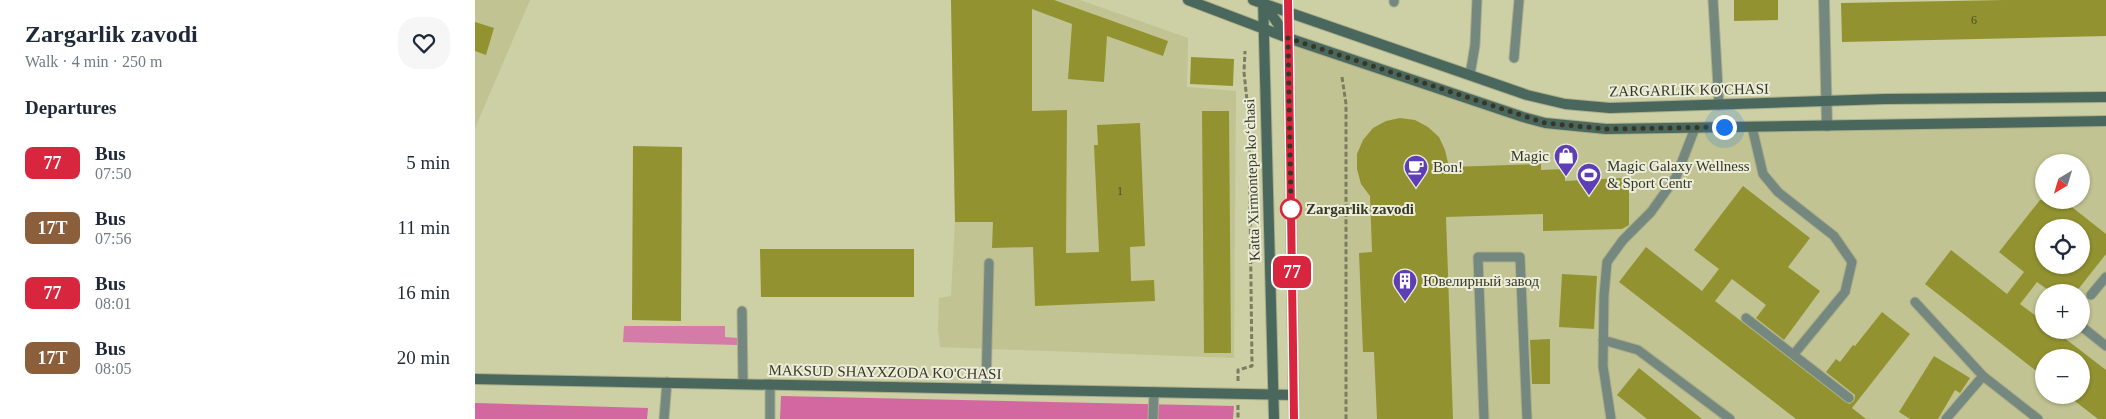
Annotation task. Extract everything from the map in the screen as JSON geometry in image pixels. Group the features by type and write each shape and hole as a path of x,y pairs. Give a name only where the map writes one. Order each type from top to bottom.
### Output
{"main road":[{"path":"1188,0 1288,38 1545,123 1606,129 2106,121"},
{"name":"ZARGARLIK KO'CHASI","path":"1253,0 1527,95 1565,104 1610,108 1827,101 2106,97"},
{"path":"1288,0 1294,419"},
{"path":"1263,2 1288,38"},
{"name":"Katta Xirmontepa koʻchasi","path":"1263,2 1274,419"},
{"path":"1263,29 1277,22 1288,13"},
{"name":"MAKSUD SHAYXZODA KO'CHASI","path":"475,379 1293,395"}],"street":[{"path":"1824,0 1827,126"}],"lane":[{"path":"1470,75 1475,45 1477,0"},
{"path":"1514,58 1519,0"},
{"path":"1713,0 1719,105"},
{"path":"1752,127 1763,174 1778,192 1834,236 1851,262 1845,292 1794,354"},
{"path":"1611,419 1603,366 1604,295 1607,262 1623,240 1651,212 1676,177 1695,128"},
{"path":"1484,419 1478,256 1520,257 1527,419"},
{"path":"986,389 989,262"},
{"path":"2091,295 2106,277"},
{"path":"1915,302 1983,376 2038,419"},
{"path":"742,311 743,384"},
{"path":"1746,318 1849,398"},
{"path":"2090,333 2106,346"},
{"path":"1603,340 1638,350 1730,419"},
{"path":"1946,419 1983,376"},
{"path":"664,419 667,382"},
{"path":"770,384 771,419"},
{"path":"1153,419 1154,392"}],"path":[{"path":"1238,419 1237,394 1239,370 1252,366 1249,120 1244,72 1245,51"},
{"path":"1342,77 1346,104 1346,419"}],"shaded area":[{"path":"475,0 530,0 475,128"},
{"path":"951,0 1080,0 1188,38 1187,87 1236,91 1234,358 940,347 938,329 939,298 951,296 955,222"},
{"path":"1288,38 1566,126 2106,121 2106,419 1294,419"},
{"path":"624,326 725,326 725,337 738,338 738,345 623,342"},
{"path":"781,396 1234,406 1233,419 780,419"},
{"path":"475,403 648,408 647,419 475,419"}],"building":[{"path":"951,0 1054,0 1168,41 1163,56 1107,36 1104,82 1068,79 1072,24 1032,9 1032,111 1067,110 1066,253 1099,252 1094,145 1098,145 1097,125 1140,123 1145,246 1130,247 1131,281 1154,280 1155,301 1035,306 1033,247 992,248 993,222 955,222"},
{"path":"1734,0 1778,0 1778,20 1734,21"},
{"path":"2106,0 2106,36 1842,42 1841,3"},
{"path":"475,22 494,28 486,55 475,51"},
{"path":"1191,57 1234,59 1233,86 1190,84"},
{"path":"1202,111 1229,111 1231,353 1204,353"},
{"name":"Ювелирный завод","path":"1400,118 1415,120 1428,127 1439,137 1445,150 1449,167 1541,164 1541,170 1565,169 1565,181 1621,178 1626,180 1629,185 1629,225 1622,229 1543,231 1543,214 1446,217 1453,419 1377,419 1374,352 1363,352 1359,253 1372,252 1370,196 1361,184 1357,169 1357,154 1363,140 1373,128 1386,121"},
{"path":"633,146 682,147 681,321 632,320"},
{"path":"1743,186 1810,238 1788,267 1820,291 1784,340 1756,318 1766,305 1732,279 1715,301 1849,404 1854,401 1855,395 1826,372 1836,359 1840,362 1882,312 1910,334 1852,408 1866,419 1796,419 1619,282 1646,247 1702,291 1719,269 1694,250"},
{"path":"2035,206 2035,209 2074,209 2087,219 2035,219 2035,274 2090,274 2090,221 2106,234 2106,254 2082,284 2040,284 2037,282 2020,304 2035,315 2035,339 2066,339 2079,349 2035,349 2035,370 1925,284 1951,250 2007,294 2024,272 1999,252"},
{"path":"760,249 914,249 914,297 761,297"},
{"path":"1562,274 1597,276 1594,329 1559,327"},
{"path":"1550,339 1550,384 1532,384 1530,340"},
{"path":"1934,356 1970,378 1960,393 1955,390 1938,419 1910,419 1899,412"},
{"path":"2090,358 2106,370 2106,419 2098,419 2079,404 2090,404"},
{"path":"1639,368 1702,419 1647,419 1617,395"}],"bus line":[{"name":"77","path":"1288,0 1294,419"}],"place":[{"name":"Magic","path":"1566,177"},
{"name":"Bon!","path":"1416,188"},
{"name":"Magic Galaxy Wellness & Sport Centr","path":"1589,196"},
{"name":"Zargarlik zavodi","path":"1291,209"},
{"name":"Ювелирный завод","path":"1405,302"}],"route":[{"path":"1291,209 1288,38 1545,123 1606,129 1724,127"}]}
